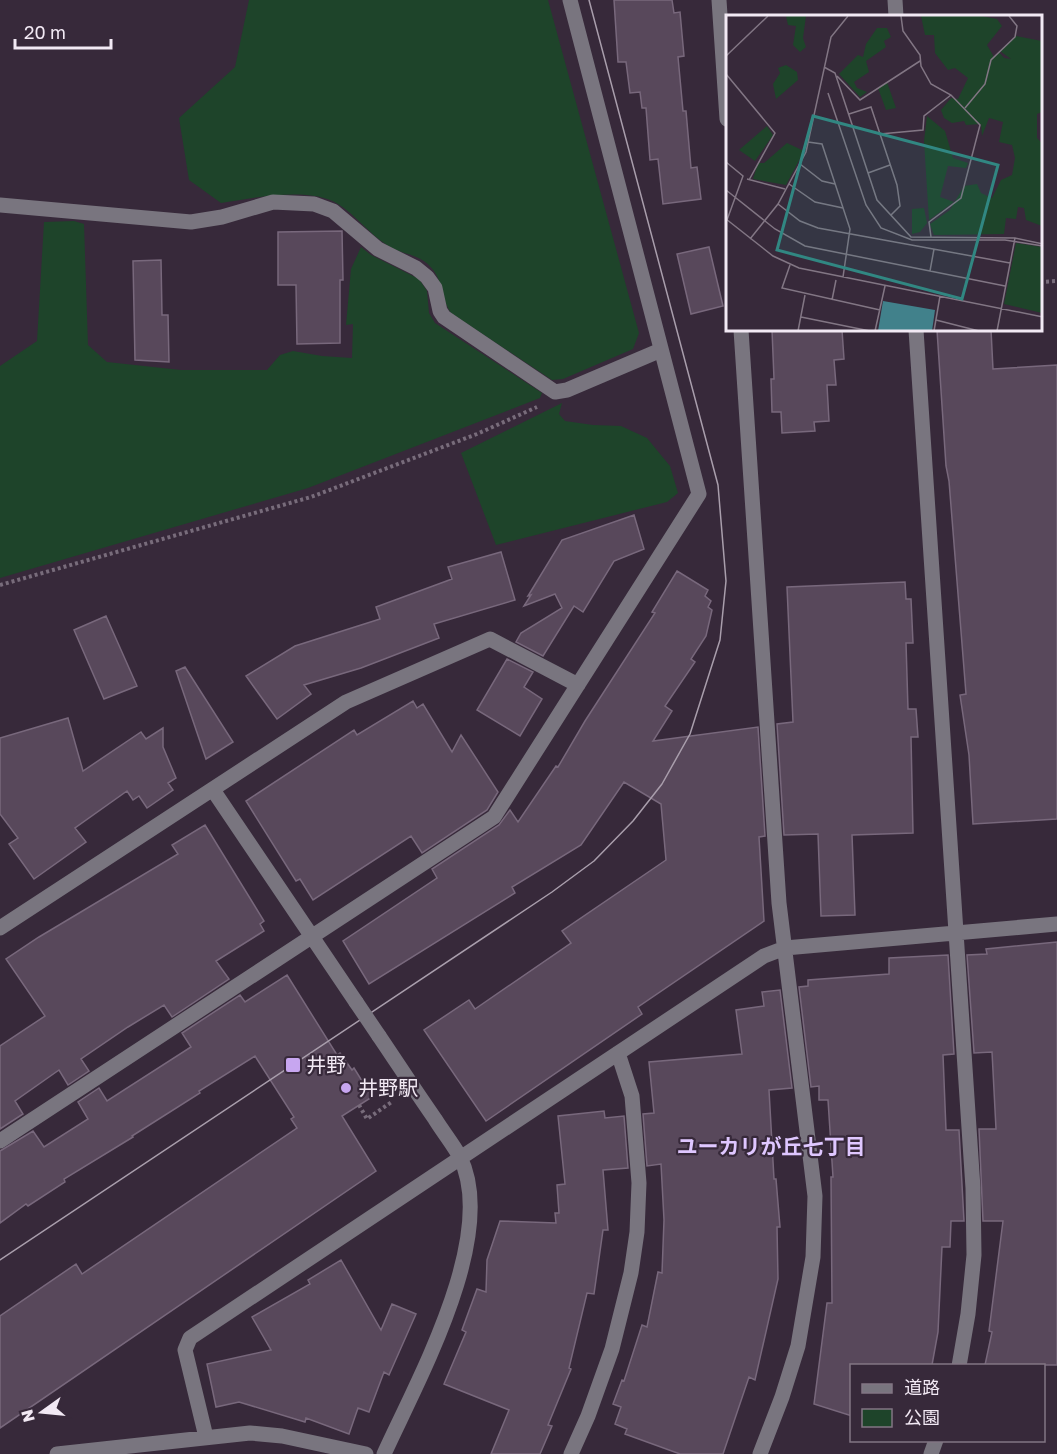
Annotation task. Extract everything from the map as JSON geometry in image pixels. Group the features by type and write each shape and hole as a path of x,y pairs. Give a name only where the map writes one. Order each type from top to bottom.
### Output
{"street":[{"path":"0,1141 494,817 699,494 570,0"},
{"path":"719,0 726,104"},
{"path":"895,0 896,15"},
{"path":"0,205 191,222 222,217 273,202 314,204 333,210 378,249 416,268 435,288 440,311 444,317 555,392 567,390 661,350"},
{"path":"741,332 778,891 815,1196 813,1257 798,1346 782,1397 760,1454"},
{"path":"916,332 973,1188 974,1255 968,1314 959,1364"},
{"path":"1,922 213,790 346,702 490,639 578,685"},
{"path":"213,790 460,1158 471,1193 470,1227 464,1259 439,1336 384,1454"},
{"path":"206,1437 185,1350 190,1338 764,956 785,948 1057,924"},
{"path":"571,1454 588,1416 612,1349 631,1273 637,1232 639,1183 632,1095 618,1053"},
{"path":"57,1454 250,1433 282,1436 366,1454"}],"path":[{"path":"1042,282 1057,281"},
{"path":"0,585 311,496 477,434 547,403 555,392"},
{"path":"359,1105 367,1119 414,1088"}],"green space":[{"path":"249,0 548,0 639,333 633,349 563,379 552,380 451,313 437,276 429,265 387,245 338,204 326,199 297,194 264,196 221,203 189,180 179,118 235,67"},
{"path":"74,221 84,224 88,345 107,362 181,370 267,370 280,355 293,351 352,358 353,324 346,325 351,269 361,247 371,255 419,279 427,291 429,313 435,323 542,393 540,398 308,488 0,578 0,366 37,341 44,222"},
{"path":"562,403 559,414 565,421 621,426 647,438 670,466 678,493 667,502 496,545 461,453"}],"building":[{"path":"614,0 672,0 674,13 680,12 684,56 678,57 683,111 686,111 691,168 697,167 701,199 663,204 658,159 650,160 646,108 642,108 640,92 630,93 626,62 618,62"},
{"path":"342,231 343,280 340,280 340,343 297,344 296,285 278,285 278,232"},
{"path":"709,247 723,306 691,314 677,254"},
{"path":"161,260 162,315 168,315 169,362 135,360 133,261"},
{"path":"772,332 842,332 844,359 834,360 836,385 827,385 829,421 814,422 815,431 782,433 781,412 772,412 771,379 774,379"},
{"path":"937,332 991,332 993,369 1057,365 1057,819 973,824 969,755 960,695 966,694 946,466"},
{"path":"634,515 644,549 614,561 583,612 574,606 543,656 516,642 521,633 562,608 555,594 524,606 562,540"},
{"path":"501,552 515,600 434,624 439,638 361,668 304,685 311,694 277,719 246,676 295,646 380,619 376,607 452,579 448,567"},
{"path":"677,571 708,590 705,596 711,601 708,607 712,610 706,636 691,659 695,662 665,706 672,711 653,741 758,727 765,836 759,837 764,921 638,1007 642,1014 486,1121 424,1030 469,1000 475,1009 571,943 562,931 666,860 661,804 624,782 581,845 512,887 515,893 369,984 343,941 437,878 432,869 499,825 510,810 518,822 556,766 558,767 655,613 652,612"},
{"path":"905,582 906,599 911,599 913,643 906,643 908,709 916,709 918,737 911,737 913,833 852,835 855,915 821,916 818,834 784,835 777,724 793,722 787,587"},
{"path":"106,616 137,686 104,699 74,630"},
{"path":"507,659 533,672 524,687 542,699 520,736 477,710"},
{"path":"185,667 233,742 206,759 176,671"},
{"path":"413,701 417,708 423,704 452,752 461,735 498,792 487,810 422,853 411,836 313,900 300,879 296,881 246,801 354,730 357,735"},
{"path":"68,718 83,771 141,732 146,739 163,728 163,747 176,778 168,783 173,790 147,808 139,796 133,800 127,791 75,828 86,842 34,879 9,844 18,838 0,814 0,738"},
{"path":"205,825 264,921 260,924 264,931 216,961 229,979 172,1017 164,1005 128,1027 81,1059 89,1071 68,1085 59,1070 15,1101 23,1114 0,1129 0,1046 45,1016 6,959 178,854 172,845"},
{"path":"1057,942 1057,1365 985,1364 992,1332 989,1331 1003,1221 983,1221 979,1129 996,1129 992,1052 974,1053 967,955 987,954 986,949"},
{"path":"948,955 954,1054 943,1055 946,1130 959,1130 964,1221 951,1221 950,1247 942,1247 938,1332 932,1364 850,1364 850,1415 814,1404 827,1303 832,1303 831,1177 833,1177 828,1100 819,1100 819,1086 811,1087 799,987 808,986 808,980 889,974 889,958"},
{"path":"287,975 337,1055 340,1053 352,1070 354,1068 372,1097 342,1116 376,1171 0,1428 0,1316 76,1264 82,1274 297,1128 291,1119 294,1117 255,1056 0,1223 0,1151 33,1131 44,1147 88,1119 78,1102 99,1088 107,1101 191,1047 182,1033 240,995 245,1002"},
{"path":"780,990 792,1088 769,1090 774,1179 776,1179 780,1227 777,1227 778,1279 755,1380 749,1377 723,1454 680,1454 625,1434 627,1429 615,1424 621,1407 613,1404 622,1380 624,1381 642,1325 647,1327 658,1272 662,1273 664,1220 661,1164 647,1166 643,1114 654,1113 649,1062 742,1054 736,1010 764,1006 762,992"},
{"path":"604,1111 605,1118 624,1116 628,1168 603,1170 608,1230 603,1230 594,1294 587,1293 569,1368 571,1369 548,1425 552,1426 540,1454 491,1454 509,1410 444,1384 466,1332 462,1330 477,1289 486,1292 487,1260 500,1221 556,1223 555,1213 559,1213 557,1185 565,1184 558,1116"},
{"path":"341,1260 381,1330 392,1304 416,1314 389,1375 384,1372 369,1412 358,1408 349,1434 306,1418 305,1422 239,1402 216,1407 207,1364 271,1350 252,1317 310,1284 308,1280"}],"tram line":[{"path":"0,1260 552,892 594,861 633,821 662,784 690,734 720,640 726,581 718,485 589,0"}],"place":[{"name":"井野","path":"293,1065"},
{"name":"井野駅","path":"346,1088"}],"district":[{"name":"ユーカリが丘七丁目","path":"771,1147"}]}
